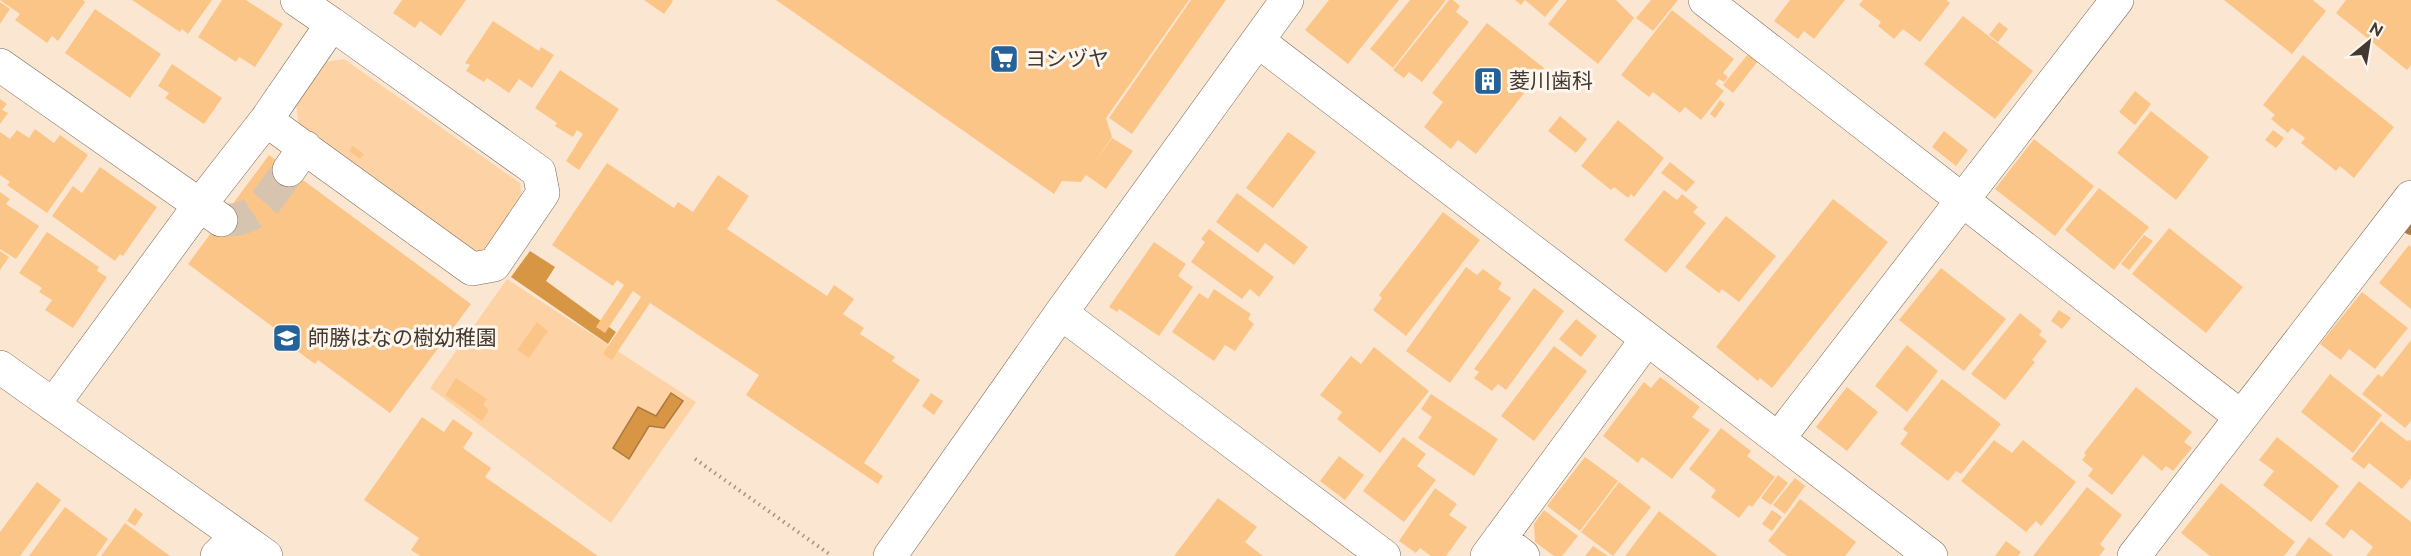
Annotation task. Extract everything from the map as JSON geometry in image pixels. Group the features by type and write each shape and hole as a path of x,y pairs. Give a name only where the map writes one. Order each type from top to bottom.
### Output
{"street":[{"path":"266,120 297,159 472,269 494,265 543,193 539,172 297,0"},
{"path":"890,556 1061,313 1287,0"},
{"path":"1705,0 2240,416"},
{"path":"1778,439 2117,0"},
{"path":"53,405 210,213 266,120 332,24"},
{"path":"1258,41 1931,556"},
{"path":"0,64 210,213"},
{"path":"2134,556 2240,416 2409,205"},
{"path":"1061,313 1384,556"},
{"path":"1503,550 1647,339"},
{"path":"0,367 53,405 227,546 266,556"}],"path":[{"path":"695,459 832,556"}],"shaded area":[{"path":"344,59 520,183 522,199 487,249 471,253 299,127 296,103 326,62"},
{"path":"530,251 555,267 546,281 616,332 608,344 511,277"},
{"path":"507,279 696,402 611,523 430,388"},
{"path":"671,393 683,401 664,428 649,426 629,459 613,448 638,407 656,416"}],"building":[{"path":"0,0 83,0 85,2 58,41 52,36 47,43 15,20 20,14"},
{"path":"132,0 212,0 188,34 182,29 180,32"},
{"path":"222,0 246,0 283,24 255,67 239,57 236,62 198,37"},
{"path":"402,0 466,0 441,36 420,21 415,28 393,13"},
{"path":"644,0 672,0 673,1 664,14"},
{"name":"ヨシヅヤ","path":"776,0 1189,0 1106,118 1112,137 1095,162 1112,138 1133,151 1106,189 1086,175 1081,182 1062,181 1054,194"},
{"path":"1191,0 1226,0 1132,134 1109,118"},
{"path":"1329,0 1399,0 1348,64 1305,30"},
{"path":"1410,0 1446,0 1393,68 1370,49"},
{"path":"1449,0 1453,0 1460,6 1456,12 1469,22 1422,82 1409,72 1404,78 1393,70"},
{"path":"1515,0 1525,0 1521,5"},
{"path":"1525,0 1559,0 1545,17"},
{"path":"1567,0 1616,0 1634,18 1598,64 1548,24"},
{"path":"1651,0 1678,0 1653,31 1636,18"},
{"path":"1790,0 1845,0 1814,39 1804,31 1798,39 1774,21"},
{"path":"1863,0 1946,0 1950,3 1920,42 1903,29 1894,39 1878,26 1881,22 1859,5"},
{"path":"2224,0 2313,0 2326,11 2292,54"},
{"path":"2346,0 2411,0 2411,65 2407,70 2336,13"},
{"path":"0,2 10,9 0,24"},
{"path":"95,9 161,54 130,98 65,53"},
{"path":"1672,10 1734,59 1723,73 1728,77 1724,82 1719,79 1715,84 1724,91 1701,120 1685,107 1680,113 1653,92 1649,97 1621,75"},
{"path":"1963,16 2033,71 1995,119 1924,64"},
{"path":"493,21 539,51 541,47 554,55 532,88 519,79 509,93 487,78 484,82 466,71 470,65 465,63"},
{"path":"1999,22 2008,29 1998,42 1989,35"},
{"name":"菱川歯科","path":"1487,23 1544,68 1476,154 1458,140 1451,149 1424,127 1443,102 1432,93"},
{"path":"1749,53 1758,61 1733,93 1723,85"},
{"path":"2303,55 2394,127 2354,178 2340,166 2336,171 2301,143 2305,138 2292,128 2288,133 2271,119 2275,115 2263,105"},
{"path":"172,64 222,98 204,124 165,98 169,93 158,86"},
{"path":"560,70 619,109 579,170 566,161 583,134 577,130 573,137 555,126 557,123 535,108"},
{"path":"2135,91 2151,104 2135,125 2119,112"},
{"path":"0,99 7,104 2,110 8,113 0,124"},
{"path":"1720,100 1725,104 1715,118 1710,114"},
{"path":"2151,111 2209,157 2176,200 2117,153"},
{"path":"1560,116 1587,139 1576,153 1548,131"},
{"path":"1618,120 1664,158 1634,197 1631,194 1628,198 1614,187 1611,190 1581,166"},
{"path":"35,129 54,143 60,135 88,155 47,213 7,185 10,182 0,175 0,132 10,139 17,130 29,138"},
{"path":"2273,130 2284,138 2276,148 2265,140"},
{"path":"1944,131 1968,150 1956,166 1932,147"},
{"path":"1288,132 1316,152 1273,208 1246,188"},
{"path":"2034,139 2094,186 2055,236 1995,189"},
{"path":"353,146 364,154 360,159 349,151"},
{"path":"269,155 471,304 390,413 318,360 315,364 274,334 277,330 188,264"},
{"path":"1670,162 1695,182 1686,192 1661,173"},
{"path":"607,163 674,208 678,202 693,212 718,175 749,196 727,229 827,296 834,285 854,299 843,314 864,328 860,334 895,357 892,361 920,380 864,463 883,476 878,484 746,395 759,375 650,303 612,360 603,354 641,297 633,291 605,333 596,327 624,285 617,280 613,286 552,245"},
{"path":"100,167 157,207 123,256 120,254 115,261 52,216 73,186 82,193"},
{"path":"2099,188 2149,227 2114,270 2065,230"},
{"path":"1664,190 1677,200 1682,194 1698,207 1693,212 1706,223 1666,273 1624,240"},
{"path":"0,192 10,199 6,204 39,226 16,259 0,249"},
{"path":"1237,193 1308,247 1294,265 1265,243 1258,253 1216,222"},
{"path":"1833,199 1888,242 1772,388 1760,378 1758,381 1716,347"},
{"path":"1443,212 1480,240 1406,336 1373,310 1382,298 1379,295"},
{"path":"1726,216 1776,256 1739,302 1722,289 1719,293 1685,267"},
{"path":"2169,228 2243,287 2206,333 2132,274"},
{"path":"1209,229 1274,277 1259,297 1250,289 1242,299 1191,262 1205,242 1201,239"},
{"path":"47,232 99,267 97,271 107,277 73,328 45,310 52,300 39,292 42,288 19,273"},
{"path":"2144,235 2153,241 2129,270 2121,264"},
{"path":"1154,242 1186,264 1178,276 1193,287 1159,336 1119,309 1117,312 1109,307"},
{"path":"2409,245 2411,247 2411,309 2379,283"},
{"path":"0,251 9,257 0,270"},
{"path":"1466,267 1477,275 1483,269 1502,283 1498,289 1511,298 1450,383 1406,351"},
{"path":"1941,268 2006,319 1964,371 1899,320"},
{"path":"1534,288 1564,311 1506,390 1498,384 1492,391 1474,378 1479,372 1474,369"},
{"path":"1214,289 1251,314 1248,319 1254,324 1235,351 1225,345 1214,361 1172,332 1199,293 1208,299"},
{"path":"2362,292 2408,328 2375,369 2349,349 2341,360 2320,344"},
{"path":"2059,310 2071,318 2062,329 2051,321"},
{"path":"2020,313 2042,331 2039,335 2047,341 2032,360 2035,362 2005,400 1971,374"},
{"path":"1576,319 1597,336 1581,357 1559,339"},
{"path":"537,322 548,331 529,358 517,350"},
{"path":"2411,340 2411,421 2405,428 2362,394 2378,374 2382,377"},
{"path":"1907,345 1938,371 1907,412 1875,386"},
{"path":"1554,346 1587,371 1534,441 1501,416"},
{"path":"1374,347 1429,391 1380,453 1337,419 1342,412 1320,395 1351,356 1361,364"},
{"path":"2330,374 2382,415 2353,453 2301,412"},
{"path":"1660,377 1700,407 1692,417 1710,430 1672,479 1642,457 1638,463 1603,436 1644,382 1651,388"},
{"path":"456,378 487,399 483,405 489,410 482,421 445,395"},
{"path":"1942,379 2001,424 1961,474 1956,471 1948,481 1900,444 1908,433 1903,429"},
{"path":"1847,387 1878,412 1847,451 1816,427"},
{"path":"2136,387 2192,432 2184,442 2192,448 2173,471 2166,466 2162,471 2143,455 2112,495 2088,476 2093,469 2082,460 2086,455 2084,453"},
{"path":"931,393 943,401 934,415 922,406"},
{"path":"1431,394 1498,439 1474,476 1418,438 1432,417 1421,409"},
{"path":"422,417 444,432 453,419 473,433 463,448 491,468 485,477 598,556 420,556 411,550 419,538 364,500"},
{"path":"2381,421 2407,441 2411,440 2411,478 2402,489 2369,463 2364,469 2351,459"},
{"path":"1721,428 1751,451 1747,456 1775,477 1752,507 1749,505 1739,518 1711,497 1716,490 1689,469"},
{"path":"1403,437 1426,454 1417,466 1436,480 1404,522 1363,491"},
{"path":"2277,437 2339,486 2311,522 2263,485 2274,471 2259,460"},
{"path":"1994,440 2012,453 2023,440 2076,482 2041,526 2036,521 2026,532 1961,481"},
{"path":"1339,456 1364,475 1345,500 1320,481"},
{"path":"1585,457 1618,481 1580,531 1547,506"},
{"path":"1778,475 1788,483 1771,505 1761,498"},
{"path":"1795,478 1805,486 1785,514 1773,505"},
{"path":"2359,481 2411,522 2411,556 2366,556 2373,547 2351,529 2344,539 2325,524"},
{"path":"37,482 61,500 20,556 0,556 0,532"},
{"path":"1619,482 1651,507 1613,556 1581,532"},
{"path":"2221,483 2295,542 2284,556 2210,556 2181,533"},
{"path":"2087,487 2122,515 2100,544 2105,549 2099,556 2033,556"},
{"path":"1435,488 1457,504 1449,515 1467,527 1446,556 1431,556 1420,548 1416,553 1399,541"},
{"path":"1218,498 1257,527 1245,542 1263,556 1174,556"},
{"path":"1800,499 1856,542 1845,556 1787,556 1768,541"},
{"path":"65,507 108,539 96,556 29,556"},
{"path":"135,508 143,514 135,526 127,521"},
{"path":"1544,510 1578,536 1562,556 1554,556 1535,542 1534,524"},
{"path":"1772,510 1782,517 1772,531 1762,524"},
{"path":"1659,511 1718,556 1625,556"},
{"path":"125,523 170,556 101,556"},
{"path":"2309,537 2333,556 2295,556"},
{"path":"2006,541 2021,552 2018,556 1995,556"},
{"path":"1593,546 1608,556 1585,556"}],"tunnel":[{"path":"221,220 234,220 254,213 289,170"}],"place":[{"name":"ヨシヅヤ","path":"1004,59"},
{"name":"菱川歯科","path":"1488,81"},
{"name":"師勝はなの樹幼稚園","path":"287,338"}]}
